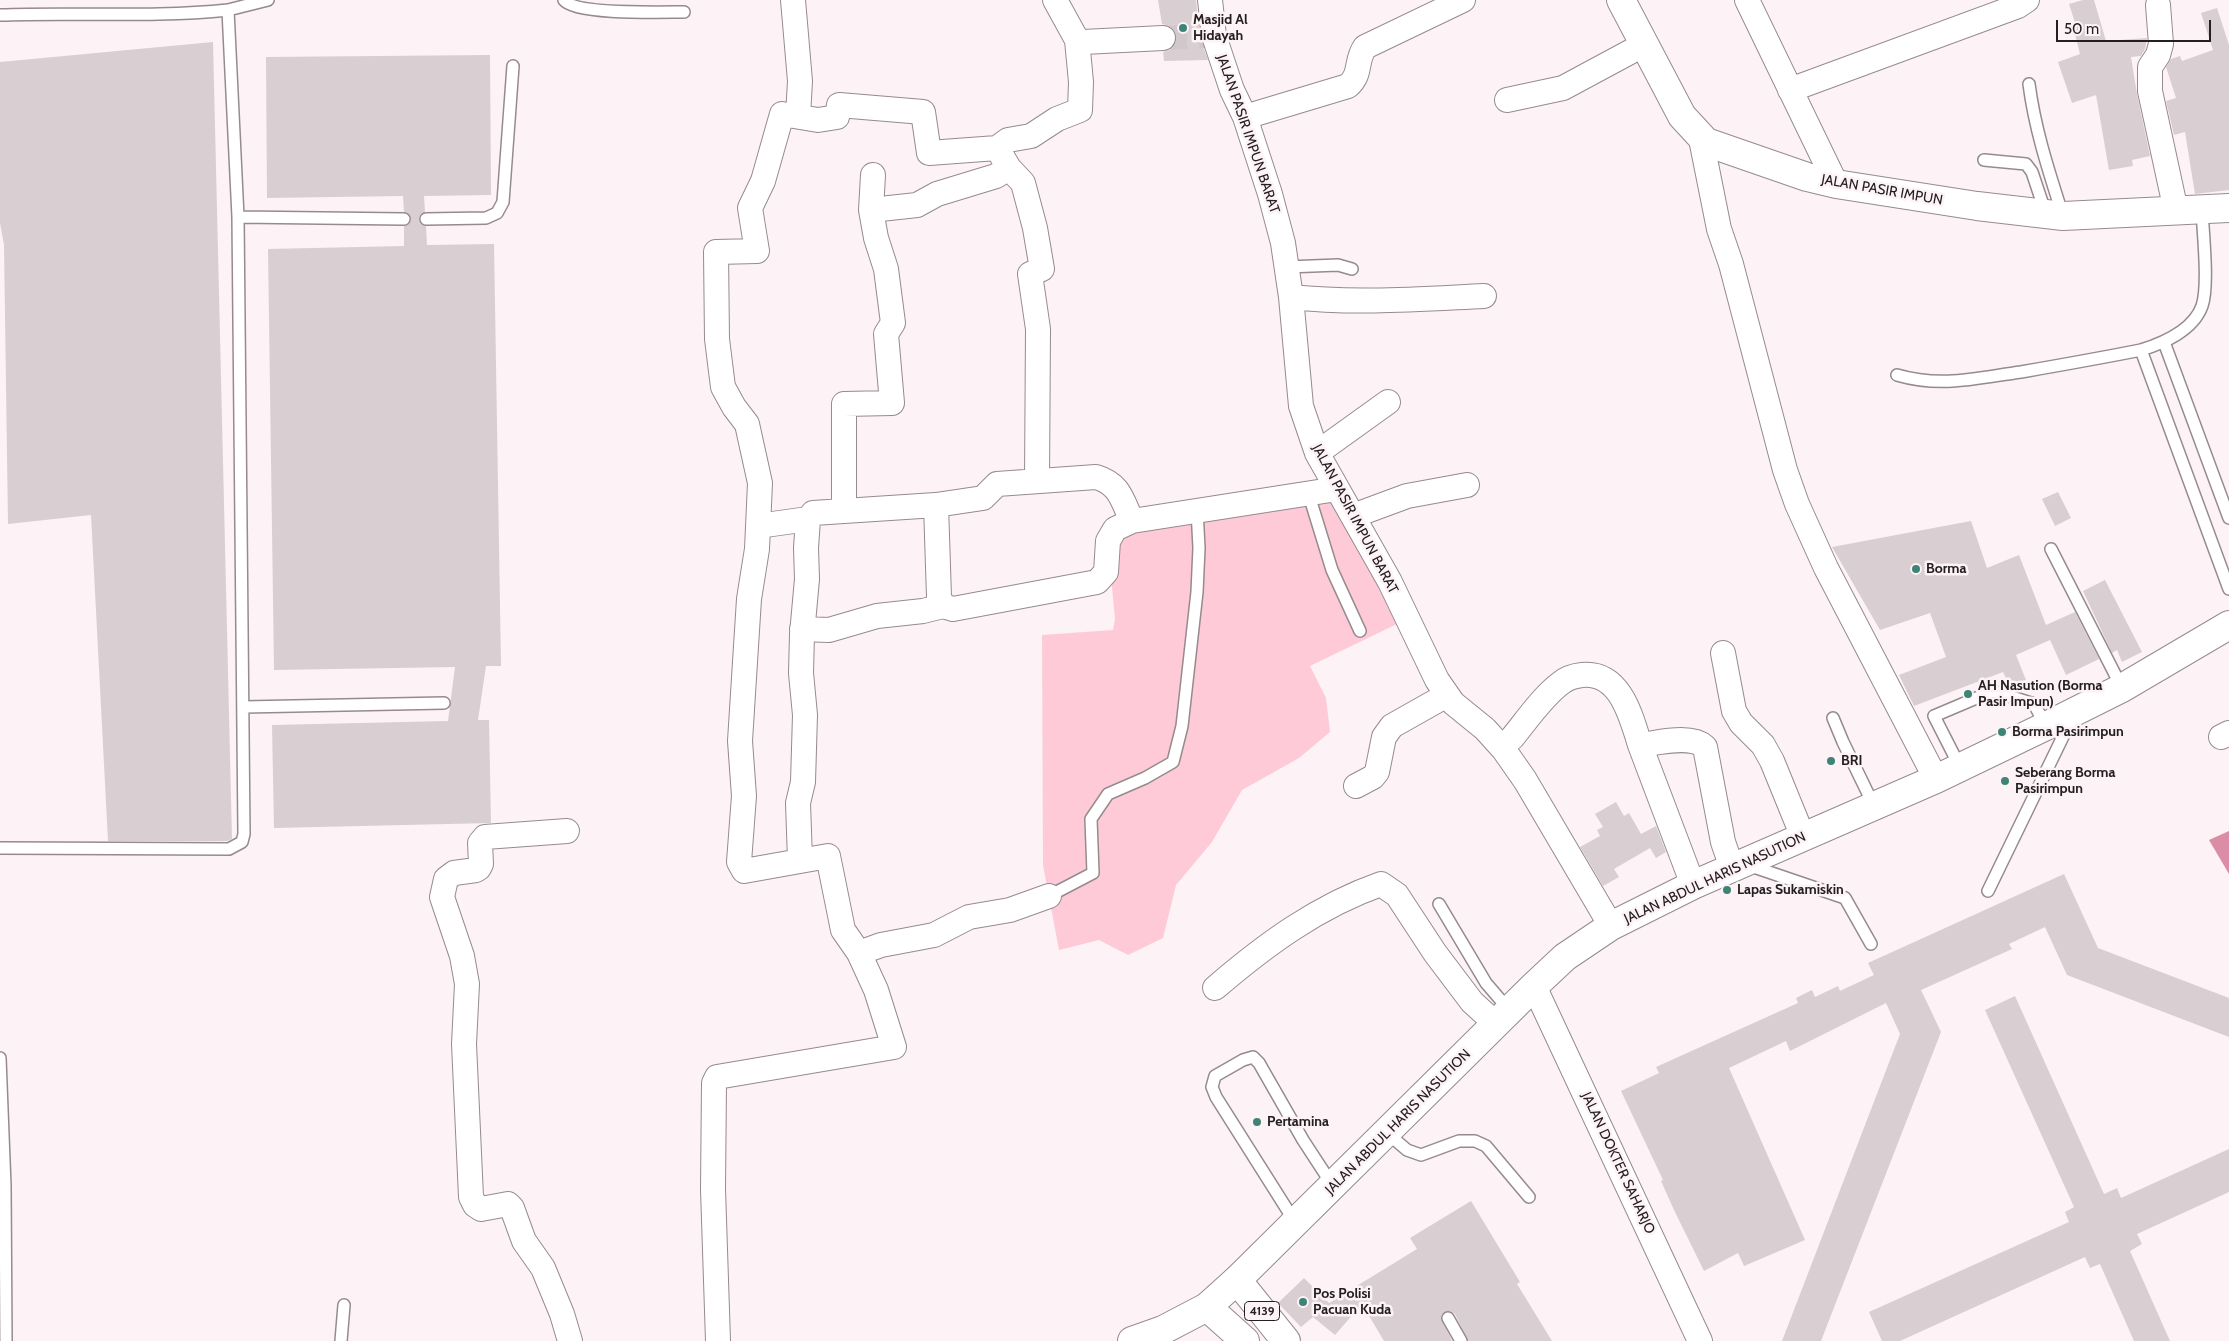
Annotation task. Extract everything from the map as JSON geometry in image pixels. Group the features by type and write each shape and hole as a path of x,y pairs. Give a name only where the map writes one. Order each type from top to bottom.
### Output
{"main road":[{"name":"JALAN PASIR IMPUN","path":"1621,0 1643,46 1682,116 1701,139 1807,177 1836,184 2054,215 2229,208"},
{"name":"JALAN ABDUL HARIS NASUTION","path":"1132,1341 1163,1330 1207,1307 1238,1280 1534,986 1565,957 1611,926 1693,885 1936,779 2046,726 2122,688 2229,624"},
{"name":"4139","path":"1238,1280 1286,1341"},
{"name":"4139","path":"1207,1307 1245,1341"}],"street":[{"path":"793,0 800,81 798,116"},
{"path":"718,1341 713,1189 714,1084 717,1077 894,1047 876,990 859,953 843,930 828,856 744,870 739,862 744,796 740,741 749,599 758,526 760,483 747,424 734,407 723,387 717,339 716,252 757,251 750,208 763,181 782,114 818,120 837,117 839,105 923,112 929,154 996,148 1008,140 1031,136 1057,119 1080,110 1081,82 1078,40 1055,0"},
{"name":"JALAN PASIR IMPUN BARAT","path":"1210,0 1210,36 1245,117 1270,194 1283,244 1291,297 1302,406 1317,453 1390,582 1437,680 1447,695 1485,729 1504,750 1525,780 1611,926"},
{"path":"1245,117 1348,86 1356,80 1361,52 1364,47 1463,0"},
{"path":"1747,0 1836,184"},
{"path":"1790,90 1984,9 2027,0"},
{"path":"2158,5 2161,44 2158,55 2150,67 2150,91 2189,210"},
{"path":"1078,40 1083,42 1163,38"},
{"path":"1507,100 1563,88 1643,46"},
{"path":"1701,139 1719,229 1731,264 1785,470 1797,504 1826,568 1936,779"},
{"path":"996,148 1023,182 1030,201 1042,269 1030,274 1038,328 1037,481"},
{"path":"871,210 918,205 937,194 996,176 1010,168"},
{"path":"844,510 844,404 892,403 886,334 893,323 886,269 876,238 871,210 873,175"},
{"path":"1291,297 1371,301 1484,296"},
{"path":"1317,453 1388,402"},
{"path":"800,860 798,802 803,782 805,715 801,673 802,629 807,579 806,548 808,519 813,513 936,505 983,498 997,484 1096,477 1110,481 1118,489 1132,521"},
{"path":"1353,516 1407,496 1467,485"},
{"path":"802,629 829,630 877,616 922,611 943,606 953,609 1097,582 1106,572 1108,542 1115,529 1132,521 1337,488"},
{"path":"936,505 938,597 943,606"},
{"path":"758,526 808,519"},
{"path":"1723,653 1734,711 1741,724 1763,745 1772,761 1803,837"},
{"path":"1512,738 1559,684 1572,676 1590,674 1606,680 1614,687 1629,710 1640,745 1693,885"},
{"path":"1356,786 1373,777 1377,772 1384,737 1392,726 1447,695"},
{"path":"1640,745 1677,741 1697,742 1705,748 1723,842 1738,866"},
{"path":"567,831 485,836 480,842 481,864 479,868 476,870 454,872 446,879 442,897 462,956 467,984 464,1044 471,1197 475,1205 481,1208 508,1204 512,1208 524,1241 543,1268 562,1314 570,1341"},
{"path":"1215,988 1291,928 1349,895 1381,884 1397,895 1435,953 1472,1002 1503,1018"},
{"path":"859,953 882,945 934,935 970,916 1010,910 1049,896"},
{"name":"JALAN DOKTER SAHARJO","path":"1534,986 1700,1341"}],"lane":[{"path":"0,15 57,12 198,13 228,10 268,0"},
{"path":"564,0 566,3 587,10 684,12"},
{"path":"0,848 229,849 242,842 244,834 244,707 238,217 228,10"},
{"path":"426,219 486,218 497,213 503,202 513,66"},
{"path":"2030,84 2034,119 2054,215"},
{"path":"1984,160 2026,164 2054,215"},
{"path":"1897,375 1940,383 2064,365 2141,350 2164,342 2188,326 2202,306 2205,276 2189,210"},
{"path":"238,217 404,219"},
{"path":"1287,267 1338,265 1352,269"},
{"path":"2164,342 2229,518"},
{"path":"2141,350 2229,589"},
{"path":"1308,492 1332,570 1360,631"},
{"path":"1049,896 1093,873 1091,818 1108,794 1145,778 1173,762 1182,726 1196,592 1199,548 1197,510"},
{"path":"2052,549 2122,688"},
{"path":"1960,767 1934,716 1994,691 2034,704 2046,726"},
{"path":"244,707 444,703"},
{"path":"1988,891 2075,711"},
{"path":"1833,718 1874,806"},
{"path":"1738,866 1845,898 1871,944"},
{"path":"1439,904 1486,983 1503,1018"},
{"path":"1295,1222 1216,1097 1212,1087 1215,1076 1243,1060 1253,1057 1259,1063 1332,1186"},
{"path":"0,1058 5,1186 6,1341"},
{"path":"1387,1133 1407,1150 1421,1156 1459,1142 1475,1141 1486,1146 1530,1197"},
{"path":"341,1341 344,1305"},
{"path":"1448,1318 1461,1341"}],"shaded area":[{"path":"1331,496 1399,623 1310,666 1326,698 1330,732 1299,758 1242,790 1212,842 1176,885 1163,938 1128,955 1099,940 1059,950 1043,865 1042,635 1113,630 1115,619 1108,544 1121,534"},
{"path":"2229,831 2229,874 2209,840"}],"building":[{"name":"Masjid Al Hidayah","path":"1158,0 1196,0 1200,38 1208,60 1164,61 1163,52 1170,50 1175,45 1177,37 1175,31 1170,26 1162,24"},
{"path":"2083,0 2094,0 2106,41 2147,38 2145,49 2141,56 2131,57 2150,156 2132,160 2133,166 2109,170 2096,95 2072,103 2058,62 2080,54 2074,30 2077,29 2069,4"},
{"path":"2217,8 2229,45 2229,190 2195,194 2185,132 2174,135 2166,101 2176,98 2166,67 2171,59 2180,56 2182,61 2213,50 2201,13"},
{"path":"213,42 232,839 227,841 108,841 91,515 8,524 4,245 0,223 0,62"},
{"path":"490,55 491,195 424,196 425,212 420,215 419,219 420,223 426,226 427,245 494,244 501,666 486,666 478,720 489,720 491,823 274,828 272,725 448,721 455,667 274,670 268,249 404,246 404,226 410,223 411,219 408,213 404,212 403,196 267,198 266,57"},
{"path":"2058,492 2071,518 2055,526 2042,499"},
{"name":"Borma","path":"1971,521 1987,568 2019,555 2046,625 2075,612 2099,659 2066,675 2050,640 2016,655 2026,680 2010,686 2003,672 1914,706 1899,675 1946,657 1930,613 1880,630 1832,547"},
{"path":"2105,580 2142,652 2122,662 2117,650 2112,653 2083,591"},
{"path":"1616,802 1624,816 1629,813 1641,834 1656,826 1666,852 1656,858 1650,848 1614,869 1619,877 1603,886 1580,847 1600,836 1597,830 1603,827 1595,814"},
{"path":"2064,874 2098,948 2229,998 2229,1037 2067,975 2045,927 2009,944 2012,949 1921,990 1941,1032 1821,1341 1782,1341 1900,1034 1886,1003 1790,1051 1786,1041 1729,1068 1805,1240 1744,1266 1738,1253 1704,1271 1674,1210 1661,1181 1663,1180 1621,1091 1659,1073 1656,1067 1798,1003 1796,998 1812,990 1815,997 1838,986 1840,991 1874,975 1868,963"},
{"path":"2015,996 2104,1194 2117,1188 2121,1198 2229,1149 2229,1192 2137,1234 2142,1244 2130,1251 2170,1341 2134,1341 2100,1264 2090,1268 2085,1257 1900,1341 1882,1341 1869,1312 2069,1222 2065,1212 2074,1207 1985,1010"},
{"path":"1471,1201 1520,1282 1517,1284 1552,1341 1468,1341 1455,1314 1449,1311 1442,1314 1441,1318 1452,1341 1384,1341 1362,1304 1335,1335 1313,1317 1301,1327 1278,1303 1304,1278 1329,1303 1417,1249 1410,1238"}],"tunnel":[{"path":"1163,38 1205,36"}],"place":[{"name":"Masjid Al Hidayah","path":"1183,28"},
{"name":"Borma","path":"1916,569"},
{"name":"AH Nasution (Borma Pasir Impun)","path":"1968,694"},
{"name":"Borma Pasirimpun","path":"2002,732"},
{"name":"BRI","path":"1831,761"},
{"name":"Seberang Borma Pasirimpun","path":"2005,781"},
{"name":"Lapas Sukamiskin","path":"1727,890"},
{"name":"Pertamina","path":"1257,1122"},
{"name":"Pos Polisi Pacuan Kuda","path":"1303,1302"}]}
